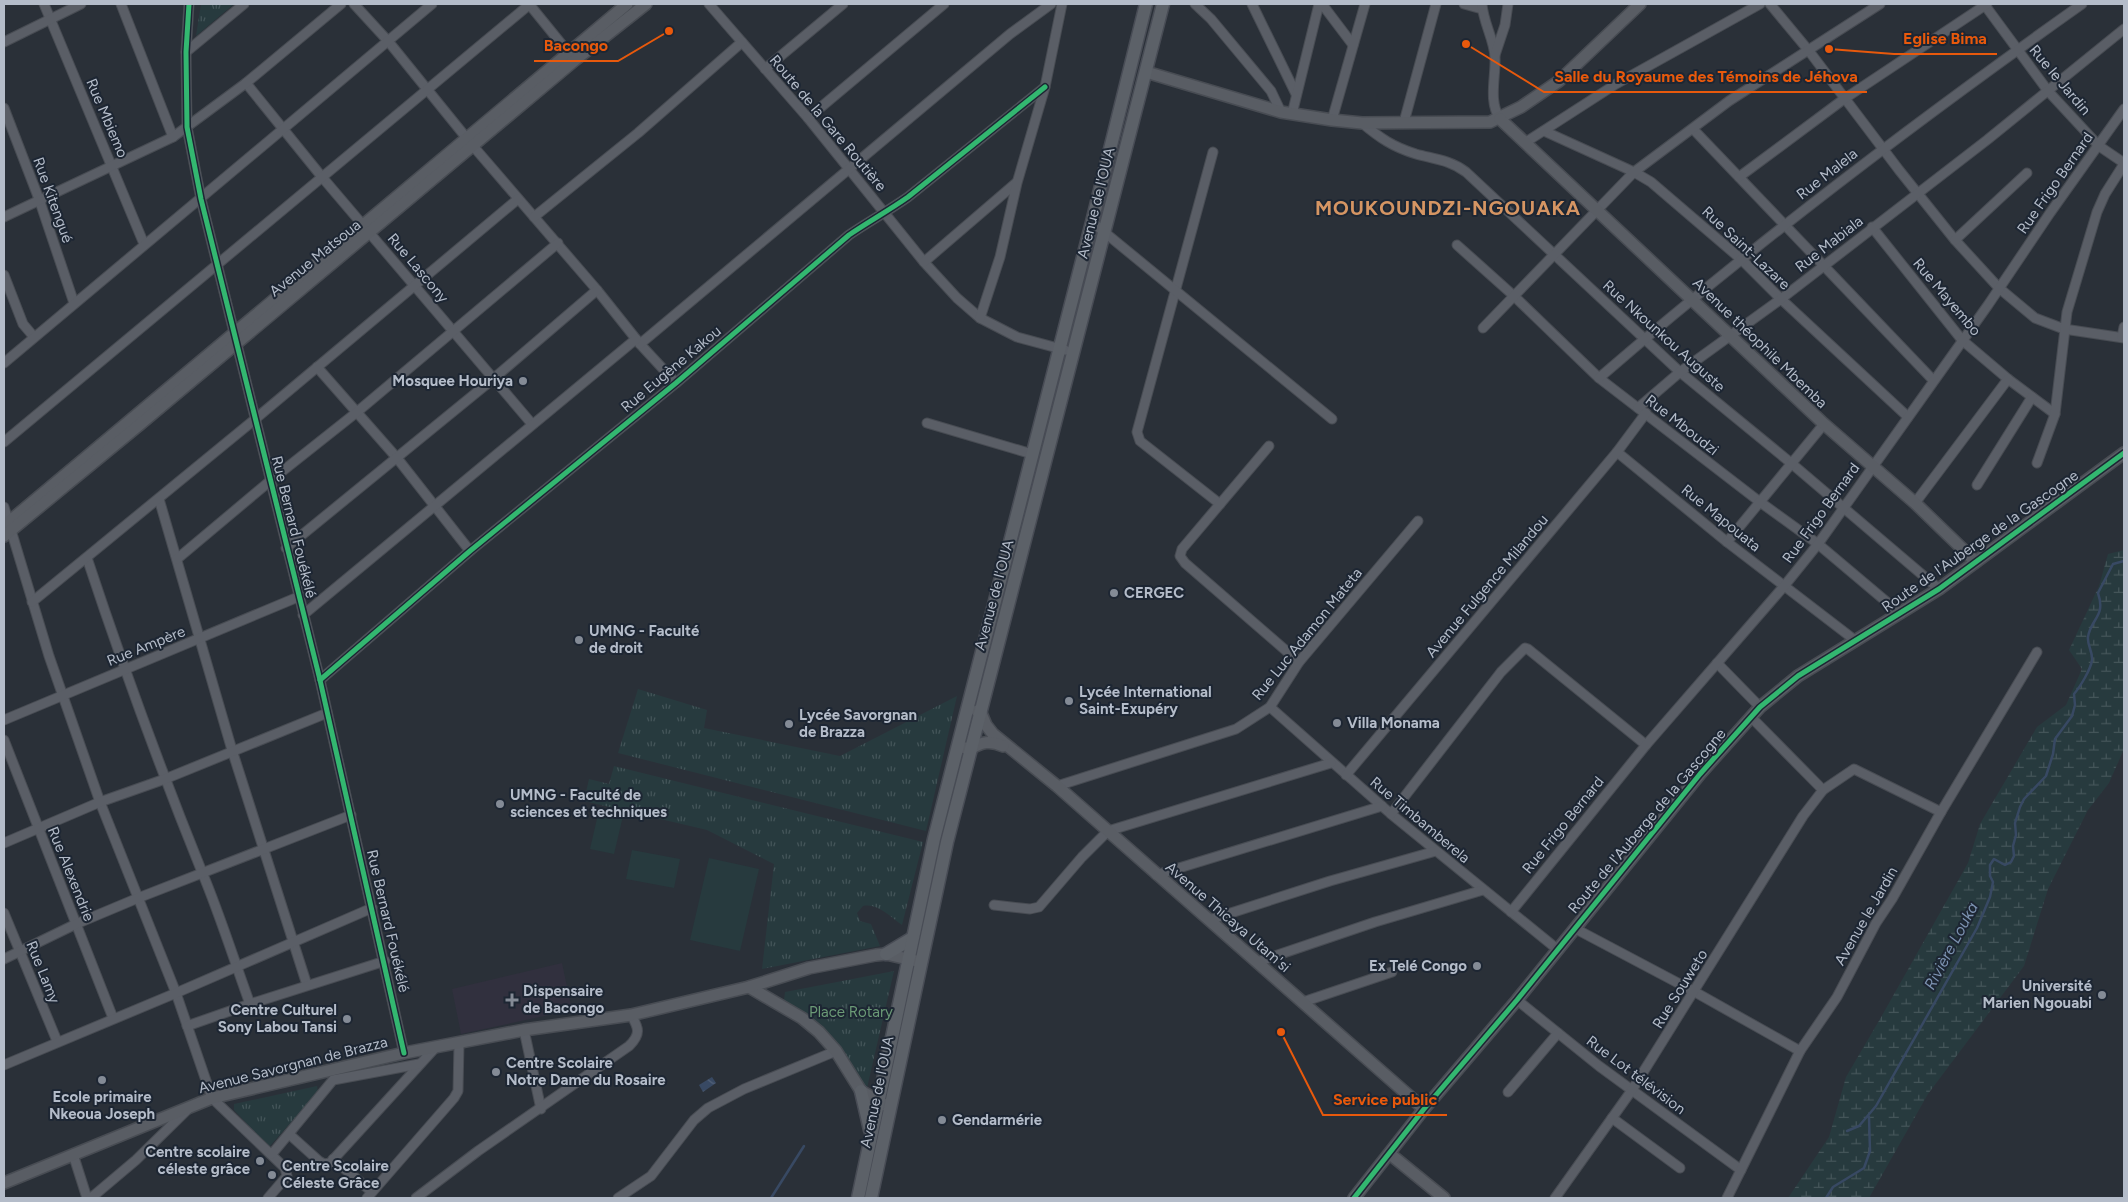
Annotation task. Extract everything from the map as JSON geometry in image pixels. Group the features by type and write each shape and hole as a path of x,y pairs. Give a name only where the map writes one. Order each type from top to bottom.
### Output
{"main road":[{"name":"Avenue de l'OUA","path":"871,1198 911,939 966,708 1060,349 1146,4"},
{"name":"Avenue de l'OUA","path":"858,1198 871,1137 884,1105 921,962 933,900 970,749 1075,352 1163,4"},
{"path":"886,954 911,939"},
{"path":"861,1091 871,1137"}],"street":[{"name":"Rue Mbiemo","path":"44,4 144,244"},
{"path":"4,42 81,4"},
{"path":"121,4 173,138"},
{"name":"Rue Bernard Fouékélé","path":"189,4 186,52 187,127 200,199 320,680 385,961 404,1053"},
{"path":"186,52 244,4"},
{"path":"4,217 173,138 246,83 341,4"},
{"path":"354,4 388,41 470,142 558,243 638,341 676,383"},
{"path":"4,363 432,4"},
{"path":"4,442 215,264 530,4 568,52"},
{"name":"Avenue Matsoua","path":"470,142 568,52 627,4"},
{"name":"Avenue Matsoua","path":"7,528 470,142 646,4"},
{"name":"Route de la Gare Routière","path":"709,4 808,118 924,262 957,298 980,318 1017,337 1075,352"},
{"path":"765,69 844,4"},
{"path":"808,118 944,4"},
{"path":"303,615 532,424 638,341 850,169 1010,34 1051,4"},
{"path":"980,318 1000,257 1017,183 1045,87 1062,4"},
{"path":"1195,4 1211,19 1287,113"},
{"path":"1252,4 1296,94"},
{"path":"1287,113 1296,94 1320,4"},
{"path":"1320,4 1353,45"},
{"path":"1332,120 1365,4"},
{"path":"1404,122 1436,4"},
{"path":"1464,4 1482,6 1495,55 1494,100 1496,112 1500,119"},
{"path":"1495,55 1506,25 1508,4"},
{"path":"1146,72 1287,113 1362,123 1478,124 1500,119 1534,100 1559,81 1640,4"},
{"path":"1526,142 1616,84 1760,4"},
{"path":"1770,4 1809,51 1844,99 1955,240 1999,288 2035,318 2064,329 2123,338 2124,327"},
{"path":"1483,328 1596,209 1634,172 1729,101 1880,4"},
{"path":"1739,177 1844,99 1986,4"},
{"name":"Rue le Jardin","path":"1986,4 2048,91 2099,146 2124,164"},
{"name":"Rue Malela","path":"1599,378 1785,224 1883,149 2082,4"},
{"name":"Rue Mabiala","path":"1638,408 1680,372 1732,335 1918,194 2124,29"},
{"path":"534,217 638,133 742,42"},
{"name":"Rue Lascony","path":"246,83 322,177 532,424"},
{"name":"Rue Eugène Kakou","path":"320,680 470,551 676,383 848,235 886,213 1045,87"},
{"name":"Rue Kitengué","path":"4,108 39,199 74,303"},
{"name":"Rue Frigo Bernard","path":"1511,912 1646,745 1818,544 2124,109"},
{"name":"Avenue théophile Mbemba","path":"1500,119 1732,335 1824,424 1915,503 1976,562"},
{"name":"Rue Nkounkou Auguste","path":"1362,123 1384,142 1416,154 1449,161 1457,165 1680,372 1791,463 1939,589"},
{"path":"1693,129 1933,380"},
{"name":"Rue Saint-Lazare","path":"1544,131 1634,172 1651,182 1742,260 1908,417"},
{"path":"1213,152 1137,435 1140,441 1220,504"},
{"path":"2037,463 2055,414 2067,312 2097,212 2105,194 2124,164"},
{"path":"1955,240 2027,173"},
{"path":"924,262 1017,183"},
{"path":"32,602 159,499 518,199"},
{"path":"1092,222 1332,419"},
{"name":"Rue Mayembo","path":"1872,227 1962,340 2008,379 2055,414"},
{"path":"178,559 270,481 454,332 558,243"},
{"name":"Rue Mboudzi","path":"1458,245 1599,378 1760,502 1818,544 1901,614"},
{"path":"4,275 23,324 34,337"},
{"path":"286,548 493,379 597,290"},
{"path":"317,367 397,458 470,551"},
{"path":"1915,503 2008,379"},
{"path":"1977,485 2032,398"},
{"name":"Avenue Fulgence Milandou","path":"1346,775 1617,452 1646,413"},
{"path":"927,423 1032,454"},
{"path":"1727,542 1824,424"},
{"path":"1269,446 1182,549 1180,556 1256,626 1299,662"},
{"name":"Rue Mapouata","path":"1617,452 1727,542 1856,641"},
{"name":"Route de l'Auberge de la Gascogne","path":"1354,1198 1424,1109 1517,1000 1700,774 1760,708 1798,676 1939,589 2124,453"},
{"path":"159,499 232,750 307,985"},
{"path":"4,507 7,528 100,802 176,993 212,1098 285,1168 287,1176 268,1198"},
{"name":"Rue Luc Adamon Mateta","path":"1057,786 1236,729 1270,707 1299,662 1418,521"},
{"path":"87,558 124,670 203,873 250,1004"},
{"name":"Rue Ampère","path":"4,720 62,694 200,640 298,597"},
{"path":"1391,814 1501,672 1525,648 1646,745"},
{"name":"Avenue le Jardin","path":"1727,1198 1800,1051 1837,997 1876,923 2037,652"},
{"path":"1717,663 1760,708"},
{"name":"Rue Timbamberela","path":"1270,707 1391,814 1557,949"},
{"path":"966,708 981,712"},
{"name":"Avenue Thicaya Utam'si","path":"981,712 989,730 1057,786 1424,1109"},
{"path":"4,843 100,802 165,779 232,750 327,713"},
{"path":"1751,717 1823,790"},
{"name":"Rue Alexendrie","path":"4,740 113,1018"},
{"name":"Avenue Thicaya Utam'si","path":"970,749 982,743 994,741 1012,749"},
{"path":"957,746 970,749"},
{"path":"994,905 1030,910 1039,907 1082,856 1108,832 1332,763"},
{"name":"Rue Souweto","path":"1554,1198 1632,1090 1695,992 1803,816 1823,790 1854,770 1941,812"},
{"path":"1156,874 1382,806"},
{"path":"4,959 76,924 138,898 351,815"},
{"path":"1209,920 1330,881 1436,851"},
{"path":"1257,962 1483,890"},
{"path":"4,1065 372,908"},
{"name":"Rue Lamy","path":"4,913 57,1041"},
{"path":"1574,928 1695,992 1800,1051"},
{"name":"Avenue Savorgnan de Brazza","path":"4,1184 212,1098 404,1053 524,1030 630,1015 749,987 810,968 886,954 921,962"},
{"path":"187,1026 307,985 385,961"},
{"path":"1303,1002 1392,972"},
{"path":"749,987 802,1018 819,1032 836,1051 861,1091 884,1105"},
{"name":"Rue Lot télévision","path":"1517,1000 1632,1090 1741,1170"},
{"path":"416,1198 478,1151 633,1042 638,1026 630,1015"},
{"path":"524,1030 540,1109"},
{"path":"1508,1092 1558,1033"},
{"path":"333,1159 369,1195 454,1098 458,1091 460,1043"},
{"path":"289,1134 324,1164 333,1159 435,1048"},
{"path":"618,1198 650,1176 694,1120 708,1108 744,1089 836,1051"},
{"path":"272,1154 333,1080 419,1064"},
{"path":"91,1198 136,1160 190,1107"},
{"path":"1612,1118 1680,1168"},
{"path":"73,1154 87,1198"},
{"path":"1390,1154 1444,1198"}],"shaded area":[{"name":"Dispensaire de Bacongo","path":"562,963 572,1010 461,1034 452,989"}],"green space":[{"path":"201,4 234,4 196,36"},
{"path":"2124,550 2124,749 2109,783 2088,810 2048,889 2024,966 1928,1094 1869,1198 1788,1198 1829,1137 1846,1077 1968,863 1980,824 2037,727 2066,705 2082,669 2069,650 2099,586 2108,554"},
{"path":"638,689 707,710 704,728 840,756 957,696 926,831 618,753"},
{"path":"614,766 923,842 902,925 879,909 863,906 857,913 860,921 871,924 880,946 762,969 774,864 707,830 584,801 589,779 609,784"},
{"path":"599,810 623,816 614,854 590,849"},
{"path":"632,850 680,859 674,888 626,879"},
{"path":"709,858 759,869 740,951 690,940"},
{"name":"Place Rotary","path":"894,971 867,1088 840,1051 820,1028 797,1008 784,1000 785,992"},
{"path":"317,1086 318,1092 269,1147 234,1110 234,1104"}],"water":[{"path":"712,1077 716,1083 703,1092 699,1085"}],"waterway":[{"name":"Rivière Louka","path":"1847,1131 1859,1126 1876,1106 1977,928 1990,897 1993,882 1990,876 1990,865 1994,859 2005,865 2011,862 2014,856 2015,823 2020,807 2024,799 2046,776 2053,754 2055,739 2072,716 2075,705 2074,694 2085,678 2091,664 2092,657 2088,637 2099,612 2100,601 2098,593 2113,564 2124,561"},
{"name":"Rivière Louka","path":"1826,1198 1833,1187 1864,1168 1870,1151 1869,1117"},
{"path":"771,1198 804,1146"}],"cycle path":[{"path":"189,4 186,52 187,127 201,199 320,680 404,1053"},
{"path":"320,680 470,551 676,383 849,235 908,197 1045,87"},
{"path":"1354,1198 1424,1109 1517,1000 1700,774 1760,707 1798,676 1939,589 2124,453"}],"place":[{"name":"Bacongo","path":"669,31"},
{"name":"Salle du Royaume des Témoins de Jéhova","path":"1466,44"},
{"name":"Eglise Bima","path":"1829,49"},
{"name":"Mosquee Houriya","path":"523,381"},
{"name":"CERGEC","path":"1114,593"},
{"name":"UMNG - Faculté de droit","path":"579,640"},
{"name":"Lycée International Saint-Exupéry","path":"1069,701"},
{"name":"Villa Monama","path":"1337,723"},
{"name":"Lycée Savorgnan de Brazza","path":"789,724"},
{"name":"UMNG - Faculté de sciences et techniques","path":"500,804"},
{"name":"Ex Telé Congo","path":"1477,966"},
{"name":"Université Marien Ngouabi","path":"2102,995"},
{"name":"Dispensaire de Bacongo","path":"512,1000"},
{"name":"Centre Culturel Sony Labou Tansi","path":"347,1019"},
{"name":"Service public","path":"1281,1032"},
{"name":"Centre Scolaire Notre Dame du Rosaire","path":"496,1072"},
{"name":"Ecole primaire Nkeoua Joseph","path":"102,1080"},
{"name":"Gendarmérie","path":"942,1120"},
{"name":"Centre scolaire céleste grâce","path":"260,1161"},
{"name":"Centre Scolaire Céleste Grâce","path":"272,1175"}],"district":[{"name":"MOUKOUNDZI-NGOUAKA","path":"1448,208"}]}
